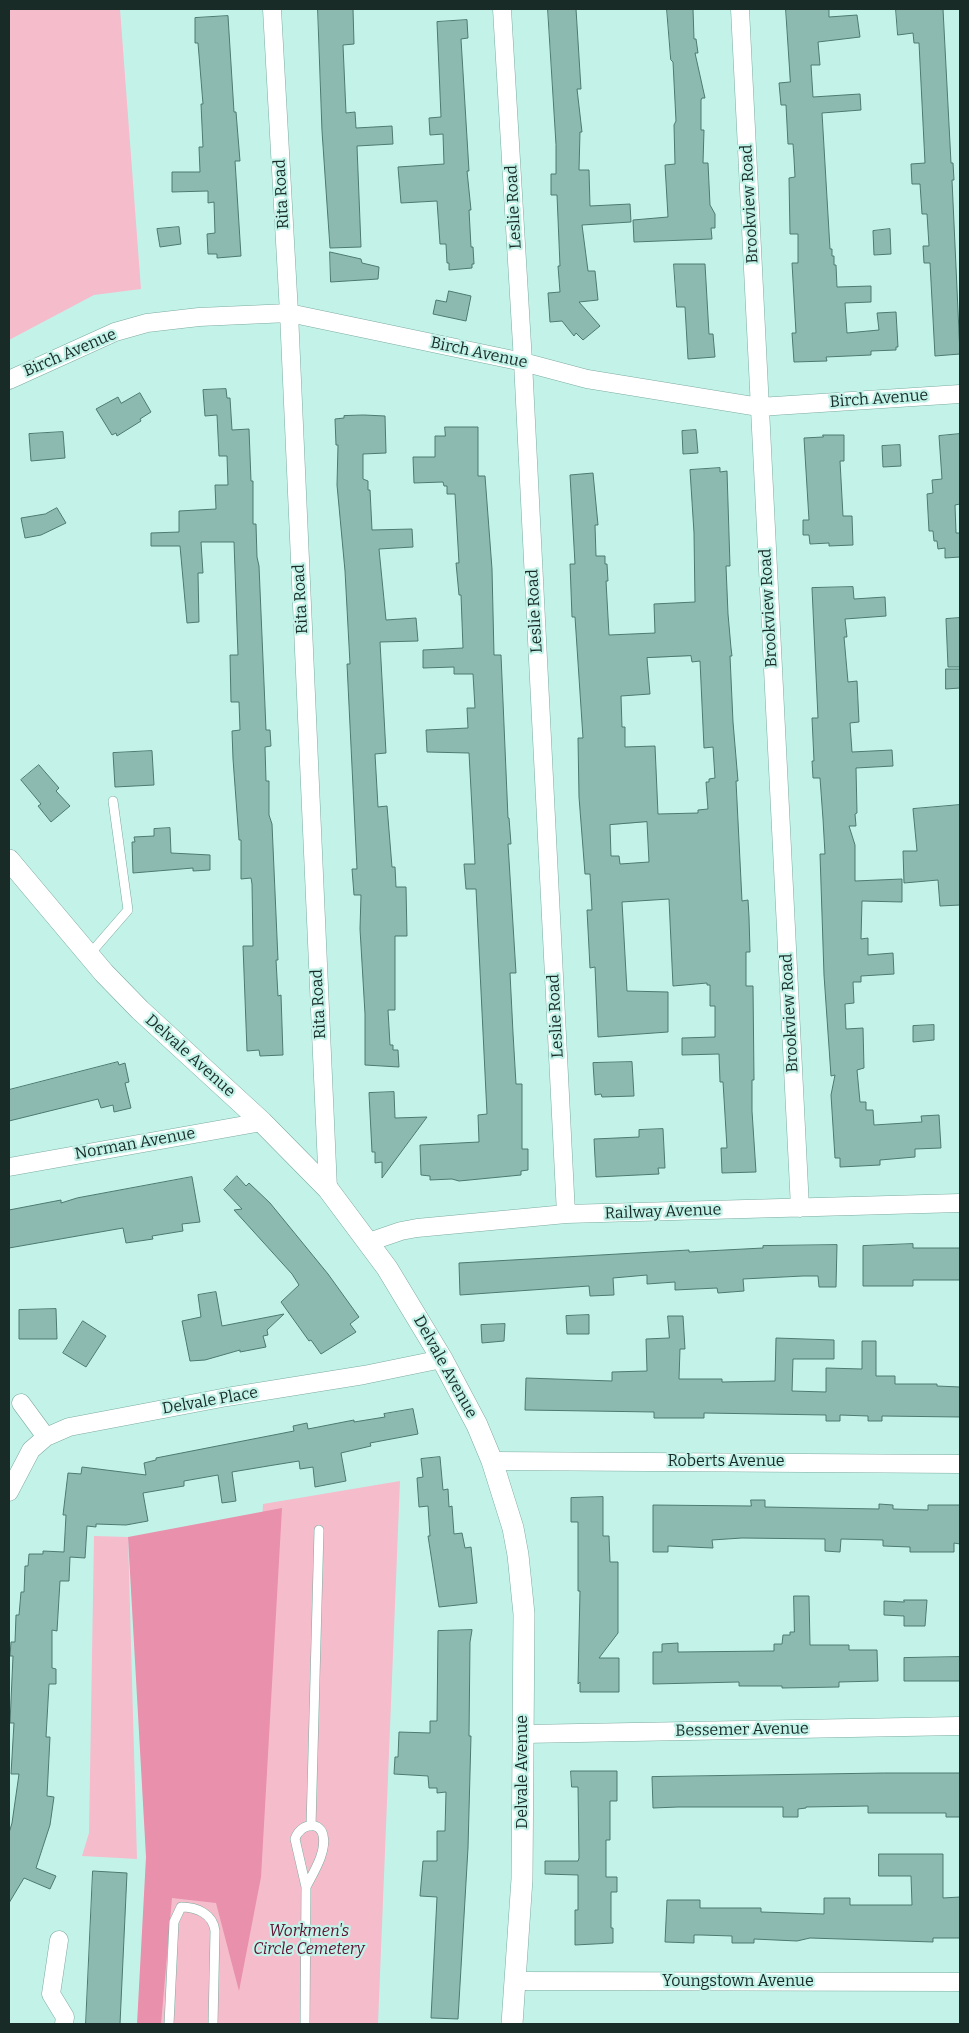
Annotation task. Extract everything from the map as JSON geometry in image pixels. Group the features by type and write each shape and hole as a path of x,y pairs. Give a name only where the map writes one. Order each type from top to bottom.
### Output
{"street":[{"name":"Rita Road","path":"272,9 289,313 328,1189"},
{"name":"Leslie Road","path":"502,9 523,362 566,1214"},
{"name":"Brookview Road","path":"740,9 800,1208"},
{"name":"Birch Avenue","path":"9,380 115,332 147,323 199,317 289,313 523,362 587,379 759,407 960,394"},
{"name":"Delvale Avenue","path":"9,860 89,955 140,1010 262,1122 328,1189 369,1242 413,1309 462,1392 492,1461 513,1528 524,1614 522,1879 512,2024"},
{"name":"Norman Avenue","path":"9,1167 262,1122"},
{"name":"Railway Avenue","path":"369,1242 401,1230 566,1214 960,1203"},
{"name":"Delvale Place","path":"9,1492 31,1450 46,1437 69,1427 442,1359"},
{"path":"21,1403 46,1437"},
{"name":"Roberts Avenue","path":"492,1461 960,1464"},
{"name":"Bessemer Avenue","path":"524,1734 960,1726"},
{"path":"59,1940 51,1994 65,2017 64,2024"},
{"name":"Youngstown Avenue","path":"515,1981 960,1982"}],"lane":[{"path":"89,955 128,910 113,801"},
{"path":"311,1826 319,1530"},
{"path":"304,2024 306,1887 295,1839 297,1831 311,1826 318,1828 323,1834 323,1842 319,1861 306,1887"},
{"path":"169,2024 174,1922 181,1907 193,1907 207,1914 214,1923 216,1931 213,2024"}],"green space":[{"path":"9,9 120,9 141,289 94,295 9,340"},
{"name":"Workmen's Circle Cemetery","path":"400,1481 378,2024 146,2024 150,1872 245,1811 263,1504"},
{"path":"94,1536 128,1537 137,1859 82,1856 89,1833"}],"shaded area":[{"path":"282,1508 261,1877 239,1991 216,1903 172,1898 161,2024 137,2024 146,1857 128,1537"}],"building":[{"path":"318,9 353,9 354,44 343,45 346,113 355,112 356,128 392,126 393,144 357,146 361,247 330,248 322,131"},
{"path":"548,9 576,9 581,89 577,89 582,132 580,132 579,170 589,170 590,206 630,204 631,222 582,225 588,271 595,271 598,300 579,302 600,326 583,340 576,333 574,336 562,321 550,322 548,293 560,292 558,266 560,266 557,195 551,195 551,174 556,174 556,145"},
{"path":"667,9 693,9 694,39 696,39 698,53 695,53 705,98 701,100 701,130 704,130 703,163 708,163 710,205 715,214 715,228 711,228 712,239 634,242 633,220 668,217 665,165 675,164 674,125 676,121 673,62 671,60"},
{"path":"786,9 829,9 829,17 857,15 860,37 818,42 820,65 811,65 813,97 860,94 861,110 822,113 830,249 832,249 832,256 834,256 834,265 836,265 837,287 871,286 871,302 845,303 847,333 879,330 877,313 896,312 898,347 896,347 896,350 871,351 871,355 826,357 827,361 794,362 792,333 796,333 792,263 798,263 798,234 790,234 789,178 795,177 794,158 793,144 788,144 786,105 781,105 779,83 790,82"},
{"path":"896,9 943,9 951,163 953,163 954,180 952,180 960,354 935,356 930,263 924,263 923,246 929,246 927,214 922,214 920,184 912,184 911,164 925,163 919,43 914,43 913,33 898,35"},
{"path":"228,16 234,112 236,112 240,161 235,161 241,256 217,258 217,254 208,254 207,234 215,233 214,202 208,203 208,191 172,192 172,172 200,172 199,147 203,147 201,104 203,104 198,43 195,43 195,18"},
{"path":"467,20 468,38 461,39 469,171 467,171 471,210 469,210 471,247 473,247 474,264 472,264 472,268 449,270 446,244 440,244 437,201 401,203 398,167 444,164 443,134 430,135 429,118 441,117 437,22"},
{"path":"179,227 181,244 160,247 157,229"},
{"path":"890,229 891,254 874,255 873,231"},
{"path":"330,252 361,259 362,263 379,267 378,279 331,282"},
{"path":"674,264 705,264 709,334 713,334 715,357 688,359 685,307 677,307"},
{"path":"449,291 471,296 466,321 433,314 436,300 446,302"},
{"path":"226,389 227,398 230,398 232,430 249,429 251,481 253,481 253,524 256,524 259,566 266,730 270,730 271,746 265,747 266,781 269,781 269,815 272,824 278,960 276,960 278,996 281,995 283,1055 260,1056 259,1050 247,1051 243,946 253,946 252,884 251,878 241,879 241,840 239,840 233,759 232,731 240,730 239,702 231,702 230,655 238,655 234,542 201,542 203,573 198,573 199,622 187,623 180,546 151,546 151,533 179,532 179,511 216,509 215,485 228,485 227,456 219,456 217,415 205,416 203,390"},
{"path":"140,393 151,412 140,419 141,421 117,436 116,433 112,435 96,409 118,397 121,403"},
{"path":"344,416 385,416 386,453 363,454 363,479 368,481 368,490 370,490 372,530 412,529 413,547 379,549 386,620 416,618 418,641 380,642 386,753 375,754 378,807 387,806 392,867 395,867 396,887 406,887 407,936 395,936 395,1010 388,1010 390,1045 393,1045 393,1050 398,1050 399,1067 365,1065 365,1014 360,929 361,895 354,895 352,869 357,869 347,664 350,664 345,571 337,485 338,445 336,445 335,419 344,418"},
{"path":"445,427 478,427 478,476 485,476 492,569 494,655 501,655 508,818 511,844 508,844 516,973 510,973 516,1084 522,1084 522,1149 528,1149 528,1170 521,1171 521,1175 459,1181 452,1179 430,1180 430,1176 421,1175 420,1145 479,1142 478,1115 487,1114 476,889 466,889 464,864 475,864 469,753 427,752 426,730 468,728 467,708 475,708 473,674 454,674 454,667 423,668 423,650 463,648 461,595 459,595 456,563 459,563 455,494 447,494 447,486 444,486 443,482 414,483 413,457 435,457 435,436 445,436"},
{"path":"696,430 698,453 683,454 682,431"},
{"path":"63,432 65,458 31,461 29,434"},
{"path":"960,434 960,504 955,505 956,533 960,533 960,557 945,558 945,548 938,549 937,541 934,541 933,531 929,531 927,494 933,493 932,480 942,479 939,436"},
{"path":"823,435 844,435 844,461 840,461 843,516 852,516 853,545 829,546 829,543 810,544 809,535 803,535 803,520 809,520 804,438 823,437"},
{"path":"900,445 901,466 883,467 882,446"},
{"path":"720,468 720,472 727,471 730,566 726,566 732,656 730,656 733,722 738,781 736,781 742,901 748,900 749,917 750,952 746,952 746,986 753,986 754,1080 752,1080 752,1111 756,1172 722,1173 721,1148 727,1148 723,1082 720,1082 719,1054 682,1055 682,1038 715,1037 715,1006 710,1006 710,985 707,985 707,983 673,986 669,899 622,902 627,991 668,992 668,1032 598,1037 595,967 590,968 587,910 592,910 590,874 585,874 579,797 578,738 583,738 575,617 572,617 570,564 575,564 570,475 593,473 598,525 595,525 596,556 605,556 605,564 607,564 609,635 655,633 654,604 695,602 694,533 690,470","holes":["691,656 692,662 700,661 704,748 713,747 715,778 709,779 709,782 706,782 708,809 698,810 698,813 658,814 655,746 625,747 625,727 622,727 621,696 650,694 647,658","647,822 649,862 620,864 619,856 611,856 610,825"]},
{"path":"57,508 66,523 41,535 25,538 21,518 45,514"},
{"path":"853,587 854,599 885,597 886,616 845,619 847,637 844,637 848,682 857,681 859,722 850,723 852,752 892,750 893,766 856,768 856,826 849,826 855,845 855,881 902,879 902,902 862,901 861,939 868,938 868,955 893,953 894,974 861,976 861,982 853,982 854,1003 845,1004 846,1029 863,1028 864,1068 857,1070 860,1102 866,1102 866,1110 873,1110 874,1125 922,1122 921,1116 939,1115 941,1148 915,1149 915,1157 880,1160 880,1165 840,1167 840,1158 835,1158 831,1095 835,1075 831,1076 824,975 820,854 825,854 823,819 820,778 813,778 812,761 814,761 812,718 818,718 812,588"},
{"path":"960,618 960,667 948,667 946,619"},
{"path":"946,669 960,669 960,688 946,689"},
{"path":"152,751 154,785 115,787 113,753"},
{"path":"39,765 59,788 56,791 70,806 51,822 38,806 41,804 21,780"},
{"path":"960,805 960,905 940,906 938,880 904,883 903,851 917,851 913,809"},
{"path":"170,828 171,853 210,855 210,870 193,871 193,868 133,873 132,842 135,842 134,837 154,836 154,829"},
{"path":"934,1025 934,1040 913,1042 913,1026"},
{"path":"118,1062 119,1065 125,1063 129,1082 125,1083 131,1108 114,1112 113,1105 101,1108 98,1099 9,1121 9,1090"},
{"path":"632,1062 634,1096 602,1097 601,1094 595,1095 593,1063"},
{"path":"394,1092 395,1118 427,1117 382,1178 382,1162 375,1163 375,1152 372,1152 369,1093"},
{"path":"663,1129 665,1168 658,1168 659,1174 596,1177 594,1139 639,1137 639,1130"},
{"path":"237,1176 246,1186 249,1183 270,1203 328,1274 359,1317 350,1324 356,1332 321,1354 311,1340 309,1341 281,1302 299,1285 292,1274 234,1210 242,1209 224,1190"},
{"path":"192,1177 200,1222 182,1224 183,1231 152,1236 153,1239 126,1243 123,1228 9,1248 9,1210 61,1200 61,1203 77,1198"},
{"path":"913,1244 913,1248 960,1248 960,1280 913,1280 913,1286 863,1286 863,1246"},
{"path":"837,1245 836,1287 819,1287 818,1276 743,1279 744,1291 718,1293 717,1288 675,1290 675,1282 647,1284 647,1275 613,1278 614,1295 590,1296 589,1286 460,1295 459,1263 689,1250 689,1252 763,1248 763,1246"},
{"path":"216,1292 222,1326 284,1314 267,1330 268,1335 263,1336 266,1347 240,1352 240,1350 205,1360 190,1361 182,1321 201,1317 198,1295"},
{"path":"56,1309 57,1339 19,1339 19,1310"},
{"path":"589,1315 589,1334 567,1334 566,1316"},
{"path":"668,1316 683,1316 685,1349 680,1349 679,1379 722,1379 722,1382 775,1381 776,1338 834,1340 834,1359 793,1359 792,1391 826,1392 826,1368 862,1369 862,1341 876,1341 876,1376 895,1376 895,1384 937,1384 937,1386 960,1387 960,1417 882,1416 882,1421 868,1421 868,1416 840,1415 840,1421 826,1421 826,1415 704,1413 704,1418 654,1418 654,1412 525,1410 526,1378 612,1381 612,1372 647,1371 646,1339 669,1338"},
{"path":"83,1321 106,1336 86,1367 63,1353"},
{"path":"505,1324 504,1341 482,1343 481,1325"},
{"path":"413,1409 418,1434 370,1443 371,1446 341,1453 346,1481 315,1487 313,1467 300,1469 299,1461 232,1472 236,1501 222,1503 218,1475 184,1481 184,1486 143,1493 148,1521 126,1525 96,1524 96,1527 87,1526 85,1558 70,1557 69,1581 60,1581 57,1631 52,1630 52,1668 56,1669 56,1684 49,1684 46,1737 50,1737 47,1796 54,1797 50,1825 36,1868 56,1876 50,1889 24,1878 9,1903 9,1833 19,1774 11,1774 14,1723 10,1723 13,1656 10,1656 11,1642 15,1642 16,1615 19,1615 21,1592 24,1592 25,1566 28,1566 29,1554 43,1554 43,1551 64,1552 66,1515 63,1515 68,1473 81,1474 82,1467 146,1475 144,1463 156,1460 156,1458 294,1431 293,1426 307,1423 308,1429 354,1420 354,1422 385,1417 384,1414"},
{"path":"440,1457 443,1490 448,1489 449,1507 452,1506 454,1534 462,1533 465,1548 471,1547 477,1603 439,1607 428,1536 430,1536 428,1506 419,1507 417,1478 423,1477 421,1459"},
{"path":"603,1497 603,1536 609,1536 610,1562 618,1562 618,1633 599,1658 619,1658 619,1692 580,1692 580,1682 578,1684 580,1591 578,1591 578,1522 571,1522 571,1498"},
{"path":"751,1500 765,1500 765,1507 879,1509 879,1504 893,1505 893,1509 928,1510 928,1505 960,1505 960,1544 954,1543 954,1552 910,1552 910,1547 883,1546 883,1540 841,1539 840,1552 825,1551 825,1539 742,1538 712,1540 713,1548 668,1546 668,1552 653,1552 653,1505 751,1506"},
{"path":"794,1596 809,1596 810,1645 849,1645 849,1650 877,1650 878,1681 839,1682 839,1687 782,1688 782,1686 739,1686 739,1682 653,1684 653,1652 662,1652 662,1644 678,1643 678,1652 774,1651 774,1644 782,1644 783,1635 790,1635 790,1632 794,1632"},
{"path":"904,1600 927,1600 925,1626 904,1626 904,1616 884,1615 884,1601 904,1602"},
{"path":"472,1630 470,1642 469,1736 471,1736 468,1848 458,2019 431,2018 437,1897 420,1896 423,1861 437,1861 437,1831 445,1831 446,1792 437,1793 437,1788 429,1788 428,1776 394,1774 395,1757 398,1757 399,1732 430,1733 430,1721 437,1721 438,1631"},
{"path":"960,1657 960,1681 904,1681 904,1658"},
{"path":"571,1771 617,1771 617,1801 610,1801 610,1840 606,1840 606,1877 617,1877 617,1892 611,1892 613,1943 575,1945 578,1875 545,1874 545,1861 578,1861 579,1858 578,1787 572,1787"},
{"path":"960,1773 960,1817 946,1817 946,1813 868,1813 868,1806 806,1807 798,1809 798,1817 783,1817 783,1807 653,1808 652,1777"},
{"path":"879,1854 943,1854 943,1898 960,1897 960,1938 933,1938 933,1942 810,1938 797,1941 754,1939 754,1943 732,1943 732,1936 694,1935 694,1943 665,1942 667,1900 700,1900 700,1908 761,1908 761,1912 824,1914 824,1898 850,1898 850,1905 912,1905 911,1876 879,1876"},
{"path":"93,1871 127,1873 120,2024 86,2024"}]}
